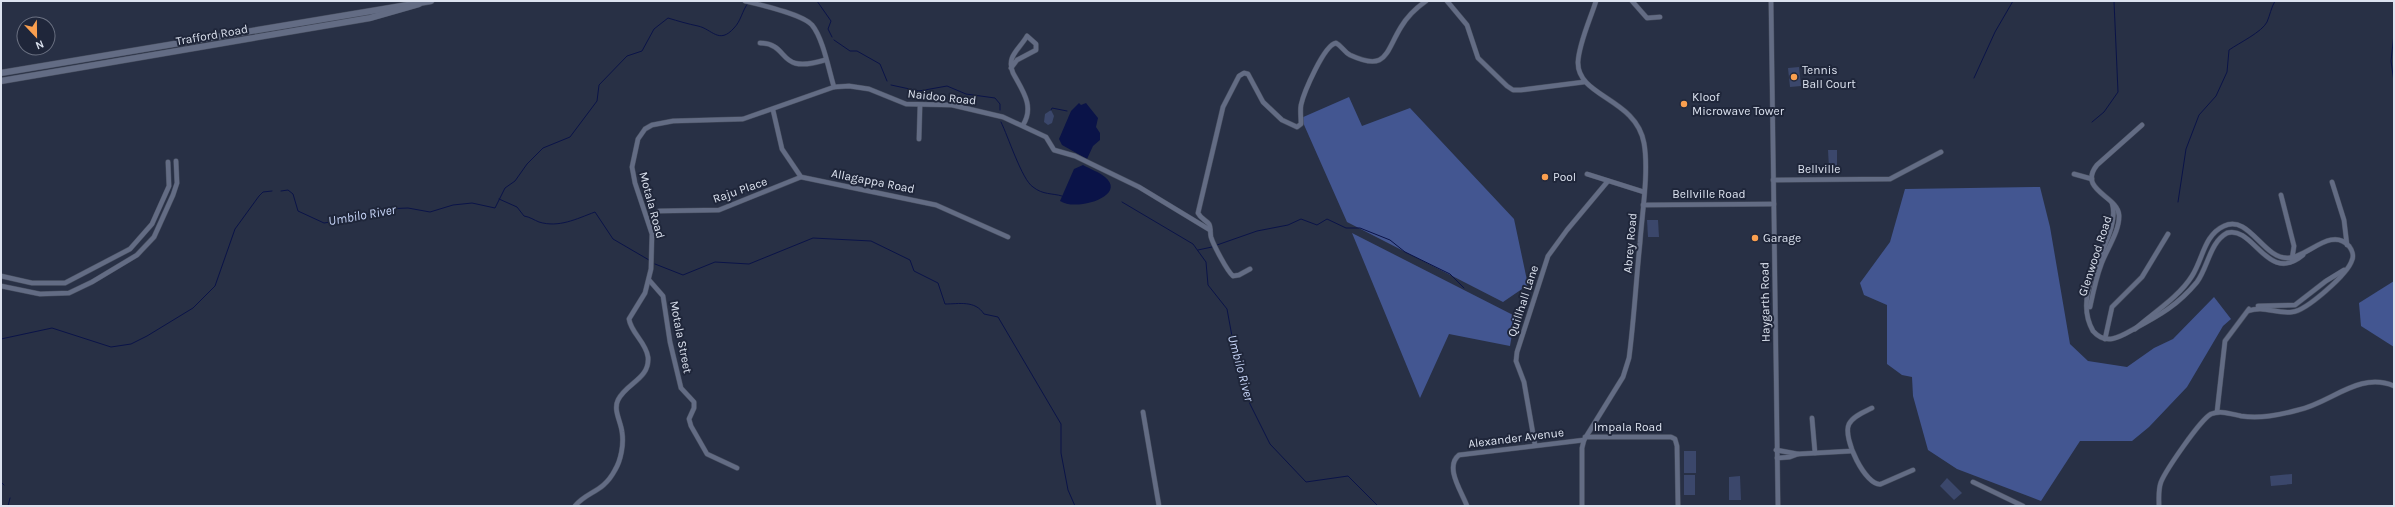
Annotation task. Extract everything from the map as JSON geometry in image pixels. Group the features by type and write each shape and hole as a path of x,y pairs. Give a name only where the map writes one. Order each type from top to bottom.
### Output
{"street":[{"name":"Trafford Road","path":"1,73 431,1"},
{"path":"745,1 808,22 816,31 834,87"},
{"path":"1250,269 1239,276 1230,273 1222,257 1216,251 1210,225 1199,215 1200,199 1224,103 1241,75 1248,74 1263,102 1282,120 1296,127 1301,124 1301,106 1309,82 1332,44 1338,44 1351,55 1373,62 1388,54 1404,22 1426,1"},
{"path":"1447,1 1468,25 1478,58 1511,88 1521,90 1584,82 1579,71 1578,60 1596,1"},
{"path":"1632,1 1646,18 1660,17"},
{"name":"Haygarth Road","path":"1771,1 1776,450 1778,506"},
{"name":"Trafford Road","path":"1,81 370,18 424,2"},
{"path":"1011,68 1017,60 1036,50 1036,44 1027,36 1012,54 1011,68 1029,112 1023,125"},
{"path":"760,42 774,46 787,60 796,64 806,65 825,60"},
{"path":"62,62 64,71"},
{"name":"Abrey Road","path":"1582,506 1582,448 1585,438 1628,366 1644,192 1645,152 1642,135 1638,126 1618,104 1584,82"},
{"name":"Naidoo Road","path":"834,87 862,87 906,104 967,108 1003,117 1023,125 1045,137 1053,149 1075,156 1139,187 1210,230"},
{"name":"Motala Road","path":"575,506 606,484 617,467 623,436 616,403 620,396 641,377 648,361 643,344 632,328 630,317 644,296 649,280 653,254 652,234 636,187 632,167 635,149 642,133 650,126 662,122 736,120 773,110 834,87"},
{"path":"919,139 920,106"},
{"path":"773,110 782,149 801,177"},
{"path":"2074,174 2092,179 2098,165 2142,125"},
{"name":"Bellville","path":"1773,180 1894,178 1941,152"},
{"path":"1,286 40,294 69,293 78,290 119,267 144,249 154,237 176,186 176,161"},
{"path":"1,276 32,283 65,283 117,257 138,243 152,224 169,186 168,162"},
{"path":"1587,174 1644,192"},
{"name":"Raju Place","path":"659,211 719,210 801,177"},
{"name":"Allagappa Road","path":"801,177 936,205 1008,237"},
{"name":"Glenwood Road","path":"2092,179 2097,189 2118,210 2119,219 2098,273 2089,318 2093,331 2105,339"},
{"name":"Quillhall Lane","path":"1535,445 1524,382 1516,361 1517,352 1548,256 1567,230 1608,181"},
{"path":"2248,311 2260,307 2284,312 2298,311 2330,287 2348,268 2353,257 2347,245 2344,220 2332,182"},
{"path":"2281,195 2294,246 2292,260"},
{"name":"Bellville Road","path":"1643,204 1774,204"},
{"path":"157,213 164,216"},
{"path":"2134,329 2168,301 2191,278 2210,238 2223,226 2231,224 2242,226 2274,253 2292,260"},
{"path":"2168,234 2142,277 2112,307 2105,339 2118,338 2168,311 2201,275 2218,239 2226,233 2234,232 2241,235 2272,260 2283,263 2331,240 2340,240 2347,245"},
{"path":"138,243 144,249"},
{"path":"2217,412 2225,341 2248,311 2253,307 2267,304 2295,305 2326,281 2348,268"},
{"name":"Motala Street","path":"649,280 662,294 671,347 681,388 694,402 694,409 689,419 691,426 708,455 737,468"},
{"path":"2159,506 2159,489 2164,477 2202,422 2208,416 2217,412 2248,417 2267,416 2311,406 2362,383 2379,382 2394,386"},
{"path":"1872,408 1860,414 1849,423 1847,434 1852,451 1870,481 1876,485 1914,470"},
{"path":"1143,412 1159,506"},
{"path":"1812,418 1815,453"},
{"name":"Alexander Avenue","path":"1467,506 1453,469 1456,457 1464,454 1585,438"},
{"name":"Impala Road","path":"1585,438 1674,438 1677,446 1678,506"},
{"path":"1776,450 1798,454 1852,451"},
{"path":"1777,458 1790,458 1798,454"},
{"path":"1973,482 2023,506"}],"shaded area":[{"name":"Tennis Ball Court","path":"1799,67 1801,86 1790,87 1788,68"},
{"path":"1349,97 1362,126 1410,108 1514,219 1528,285 1503,302 1347,222 1301,118"},
{"path":"1079,103 1081,105 1086,103 1098,118 1096,127 1100,133 1100,140 1093,146 1087,159 1062,145 1059,139 1071,111"},
{"path":"1051,110 1054,116 1052,123 1048,125 1044,122 1045,114"},
{"path":"1828,150 1837,150 1837,167 1829,168"},
{"path":"1083,165 1105,177 1110,184 1110,190 1105,196 1087,203 1077,205 1067,204 1060,201 1074,169"},
{"path":"2040,187 2050,227 2070,344 2088,361 2127,367 2154,348 2173,339 2214,297 2231,319 2223,326 2187,387 2149,427 2132,441 2080,441 2041,501 1957,469 1928,450 1913,396 1912,377 1902,375 1887,364 1887,305 1864,295 1860,283 1890,242 1905,189"},
{"path":"1647,220 1658,220 1659,237 1648,237"},
{"path":"1352,233 1515,316 1510,346 1449,334 1420,398"},
{"path":"2394,281 2394,347 2361,326 2359,303"},
{"path":"1684,451 1696,451 1696,473 1684,473"},
{"path":"2292,474 2292,484 2271,486 2270,476"},
{"path":"1684,475 1695,475 1695,495 1684,495"},
{"path":"1740,476 1741,500 1729,500 1729,477"},
{"path":"1947,478 1962,493 1954,500 1940,486"}],"waterway":[{"name":"Umbilo River","path":"817,1 831,21 828,29 832,37"},
{"path":"1974,78 1995,32 2013,1"},
{"path":"2092,122 2104,112 2118,92 2114,1"},
{"path":"2178,202 2186,149 2199,115 2216,96 2227,72 2229,50 2264,26 2275,1"},
{"name":"Umbilo River","path":"281,191 288,190 293,194 298,211 324,223 357,218 383,209 408,208 430,212 453,205 472,203 495,208 505,188 515,181 527,164 543,148 570,137 597,101 599,85 627,56 642,51 654,29 668,18 703,28 720,36 724,35 729,33 736,25 748,3"},
{"path":"2394,34 2391,61 2394,82"},
{"name":"Umbilo River","path":"834,40 850,51 857,51 880,64 887,81"},
{"name":"Umbilo River","path":"891,85 919,91 947,86 966,94 995,98 1000,104 1000,110"},
{"name":"Umbilo River","path":"1051,110 1052,108 1067,111"},
{"name":"Umbilo River","path":"1001,122 1024,176 1029,183 1037,190 1062,196"},
{"name":"Umbilo River","path":"1,339 52,328 111,347 131,344 147,336 193,308 215,286 235,229 259,196 263,192 272,191"},
{"path":"499,199 517,207 524,216 546,224 567,222 595,212 613,239 649,260"},
{"name":"Umbilo River","path":"1122,202 1193,244 1206,262 1208,285 1227,309 1236,358 1250,404 1270,444 1306,482 1348,476 1378,506"},
{"path":"1217,245 1257,231 1288,225 1301,219 1317,225 1327,219 1346,228 1360,228 1390,240 1405,252 1450,274 1464,288"},
{"path":"655,264 683,275 715,262 749,264 813,238 871,241 910,260 914,271 938,283 945,304 961,303 971,305 976,307 984,314 998,317 1061,424 1061,453 1068,490 1075,506"},
{"path":"1198,250 1212,247"},
{"path":"1,482 4,485"},
{"path":"8,506 10,498"}],"place":[{"name":"Tennis Ball Court","path":"1794,77"},
{"name":"Kloof Microwave Tower","path":"1684,104"},
{"name":"Pool","path":"1545,177"},
{"name":"Garage","path":"1755,238"}]}
